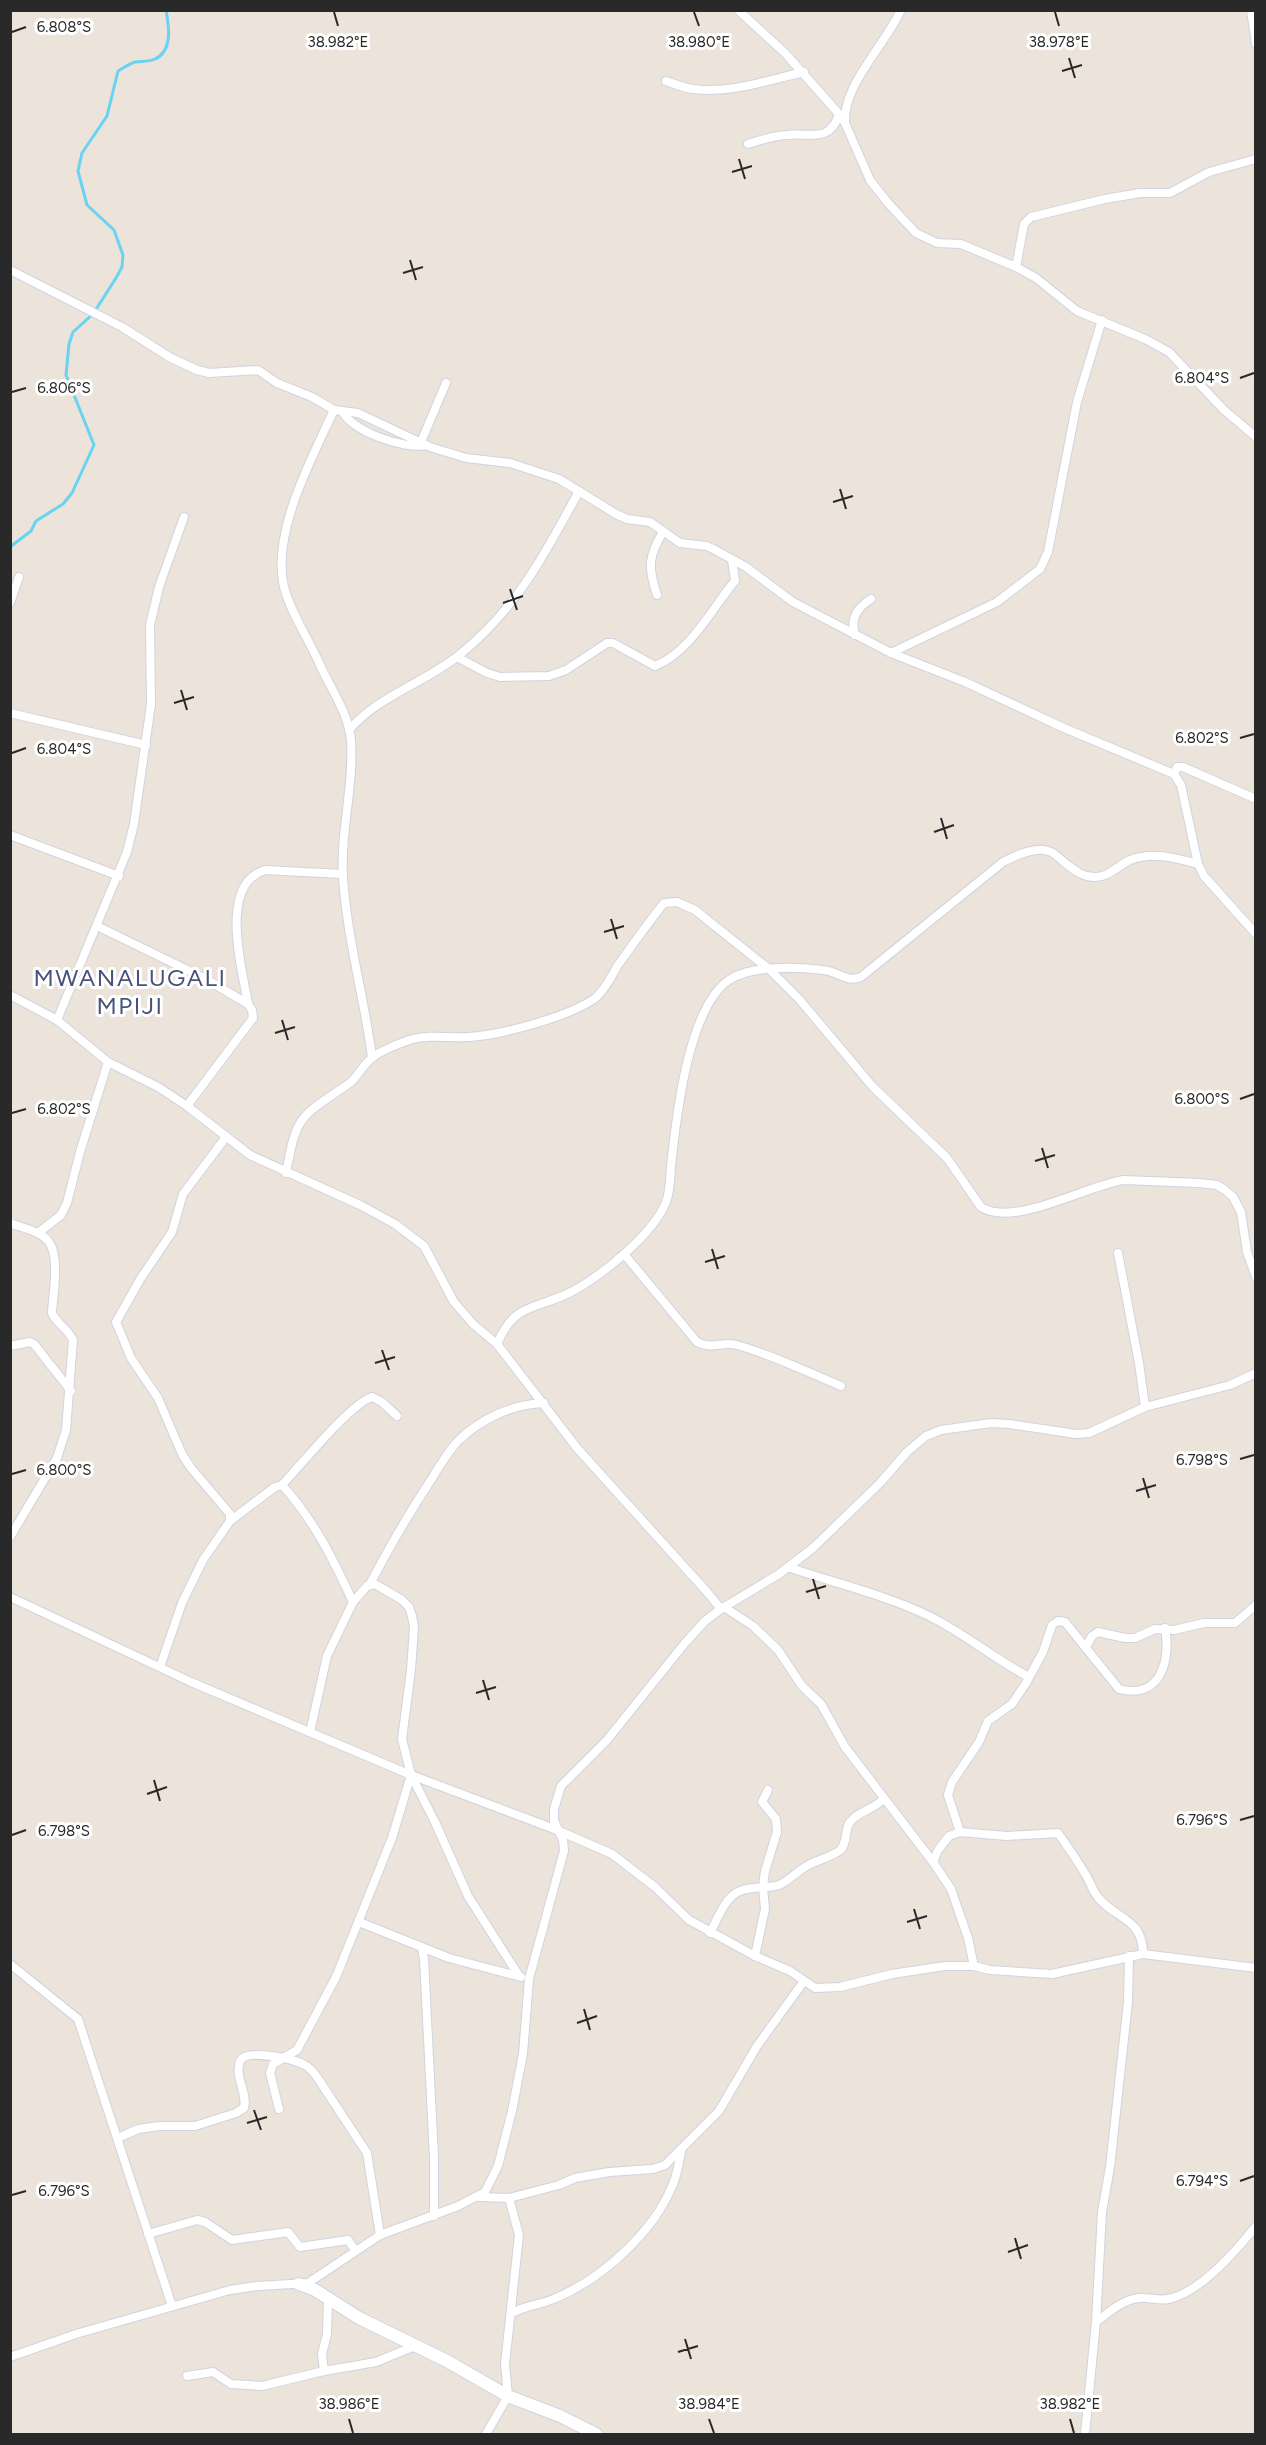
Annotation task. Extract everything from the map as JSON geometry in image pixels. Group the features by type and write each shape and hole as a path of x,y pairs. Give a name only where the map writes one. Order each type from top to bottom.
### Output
{"street":[{"path":"738,10 804,72 839,114 870,180 916,233 937,243 961,244 1016,267 1036,278 1077,312 1102,320 1169,352 1224,410 1256,437"},
{"path":"845,123 846,103 861,74 884,42 901,10"},
{"path":"1251,10 1256,44"},
{"path":"666,81 691,89 709,90 755,84 804,72"},
{"path":"748,144 784,135 819,135 832,127 839,114"},
{"path":"1016,267 1024,224 1031,217 1105,199 1140,193 1170,193 1209,172 1256,159"},
{"path":"10,270 122,327 171,358 197,370 215,373 258,370 277,383 338,410 358,426 393,442 413,447 423,444 466,458 510,463 559,479 616,514 627,519 650,522 680,543 707,546 746,567 793,602 891,653 965,682 1064,728 1174,774 1181,785 1198,864 1204,876 1256,934"},
{"path":"891,653 997,602 1040,569 1048,552 1077,402 1102,320"},
{"path":"423,444 446,383"},
{"path":"338,410 304,472 287,527 281,560 284,586 291,605 341,707 349,730 351,741 349,788 342,874 345,908 372,1057"},
{"path":"349,730 370,711 457,657 485,633 513,603 534,574 579,491"},
{"path":"57,1020 119,876 134,824 151,704 150,625 159,587 184,517"},
{"path":"657,594 650,561 655,545 663,532"},
{"path":"457,657 487,673 500,677 549,676 566,670 607,643 655,666 667,661 678,652 735,581 732,560"},
{"path":"10,603 19,577"},
{"path":"855,635 853,628 855,613 871,599"},
{"path":"10,713 146,745"},
{"path":"1174,774 1177,767 1183,767 1256,800"},
{"path":"10,835 119,876"},
{"path":"497,1344 511,1318 567,1294 596,1277 624,1254 652,1224 666,1202 680,1091 685,1070 703,1017 718,991 729,980 748,971 769,969 825,970 846,979 854,980 861,977 1003,862 1015,856 1041,850 1051,852 1078,873 1090,877 1103,877 1130,861 1143,857 1172,856 1198,864"},
{"path":"187,1106 253,1018 248,1004 236,928 236,910 241,892 249,878 266,870 342,874"},
{"path":"286,1173 293,1134 299,1122 319,1103 351,1083 372,1057 421,1037 471,1037 566,1014 597,998 643,928 664,903 677,903 695,910 769,969 799,999 873,1087 947,1158 981,1207 999,1214 1045,1205 1109,1182 1124,1180 1217,1185 1233,1197 1241,1212 1247,1252 1256,1277"},
{"path":"97,926 204,978 248,1004"},
{"path":"10,995 57,1020 108,1062 158,1087 187,1106 250,1155 360,1204 395,1224 424,1246 454,1302 473,1324 497,1344 576,1448 722,1608 753,1626 778,1650 802,1686 821,1704 844,1747 933,1862 951,1889 968,1938 974,1966"},
{"path":"38,1233 61,1215 67,1203 108,1062"},
{"path":"226,1137 183,1194 172,1232 141,1278 116,1322 131,1358 158,1398 182,1454 230,1514 230,1521"},
{"path":"10,1223 38,1233 49,1242 55,1258 52,1313 55,1321 70,1334 73,1340 71,1391 66,1430 57,1458 10,1537"},
{"path":"1118,1253 1145,1407"},
{"path":"624,1254 697,1342 710,1347 725,1343 735,1344 768,1355 841,1386"},
{"path":"10,1347 30,1342 34,1344 71,1391"},
{"path":"10,2357 76,2334 243,2288 299,2284 316,2278 380,2235 434,2216 485,2192 498,2166 512,2111 523,2054 529,1979 564,1851 563,1840 557,1830 554,1809 561,1786 607,1740 705,1621 813,1548 880,1484 907,1452 926,1436 941,1430 991,1423 1076,1434 1089,1433 1145,1407 1230,1385 1256,1373"},
{"path":"160,1667 182,1603 203,1560 230,1521 275,1487 282,1485 348,1413 365,1399 372,1397 382,1402 397,1416"},
{"path":"310,1732 327,1656 353,1602 370,1584 404,1520 459,1440 488,1419 510,1408 524,1404 543,1403"},
{"path":"282,1485 303,1508 328,1549 353,1602"},
{"path":"788,1566 929,1615 1029,1677"},
{"path":"370,1584 375,1584 402,1600 412,1616 414,1627 411,1670 402,1738 411,1775 468,1896 519,1976"},
{"path":"12,1599 160,1667 411,1775 557,1830 612,1854 655,1887 689,1920 755,1956 790,1971 815,1988 840,1987 929,1968 974,1966 990,1970 1052,1974 1143,1954 1256,1968"},
{"path":"1086,1647 1092,1636 1098,1632 1135,1638 1155,1629 1174,1630 1204,1623 1235,1623 1256,1605"},
{"path":"960,1832 948,1795 952,1782 979,1742 988,1721 1012,1704 1043,1652 1052,1625 1058,1621 1065,1622 1119,1689 1126,1691 1139,1690 1156,1682 1166,1664 1165,1628"},
{"path":"279,2109 270,2073 273,2064 297,2050 336,1977 392,1838 411,1775"},
{"path":"755,1956 765,1909 763,1887 765,1871 777,1832 776,1819 762,1802 768,1790"},
{"path":"710,1933 730,1897 740,1891 785,1882 805,1867 839,1851 843,1847 848,1824 857,1814 877,1807 883,1799"},
{"path":"933,1862 938,1850 949,1836 960,1832 1006,1836 1058,1833 1096,1894 1137,1930 1143,1940 1143,1954"},
{"path":"359,1922 449,1958 529,1979"},
{"path":"422,1948 433,2145 434,2216"},
{"path":"1085,2434 1096,2322 1102,2212 1114,2132 1128,2002 1130,1956"},
{"path":"10,1964 78,2019 172,2306"},
{"path":"478,2197 509,2198 559,2185 575,2178 609,2172 653,2169 665,2164 720,2111 757,2046 804,1981"},
{"path":"118,2138 138,2129 159,2126 195,2126 236,2113 243,2108 245,2102 238,2076 240,2060 245,2055 254,2053 301,2063 310,2068 367,2153 380,2235"},
{"path":"512,2313 524,2307 553,2300 583,2285 632,2244 651,2224 674,2183 683,2145"},
{"path":"486,2434 508,2396 505,2364 519,2235 509,2198"},
{"path":"148,2234 197,2220 205,2222 232,2240 288,2232 300,2247 348,2240 355,2250"},
{"path":"1096,2322 1129,2300 1167,2299 1190,2292 1238,2249 1256,2226"},
{"path":"299,2284 358,2318 447,2361 508,2396 560,2416 596,2434"},
{"path":"324,2371 322,2355 327,2334 328,2299"},
{"path":"187,2376 213,2372 231,2384 262,2386 324,2371 376,2362 415,2346"}],"waterway":[{"path":"10,547 31,531 36,521 63,504 72,493 94,445 66,375 69,344 73,332 93,314 116,278 122,267 123,255 114,230 87,205 78,171 82,153 107,116 118,71 135,62 155,59 165,50 168,38 166,10"}],"district":[{"name":"MWANALUGALI MPIJI","path":"130,991"}]}
